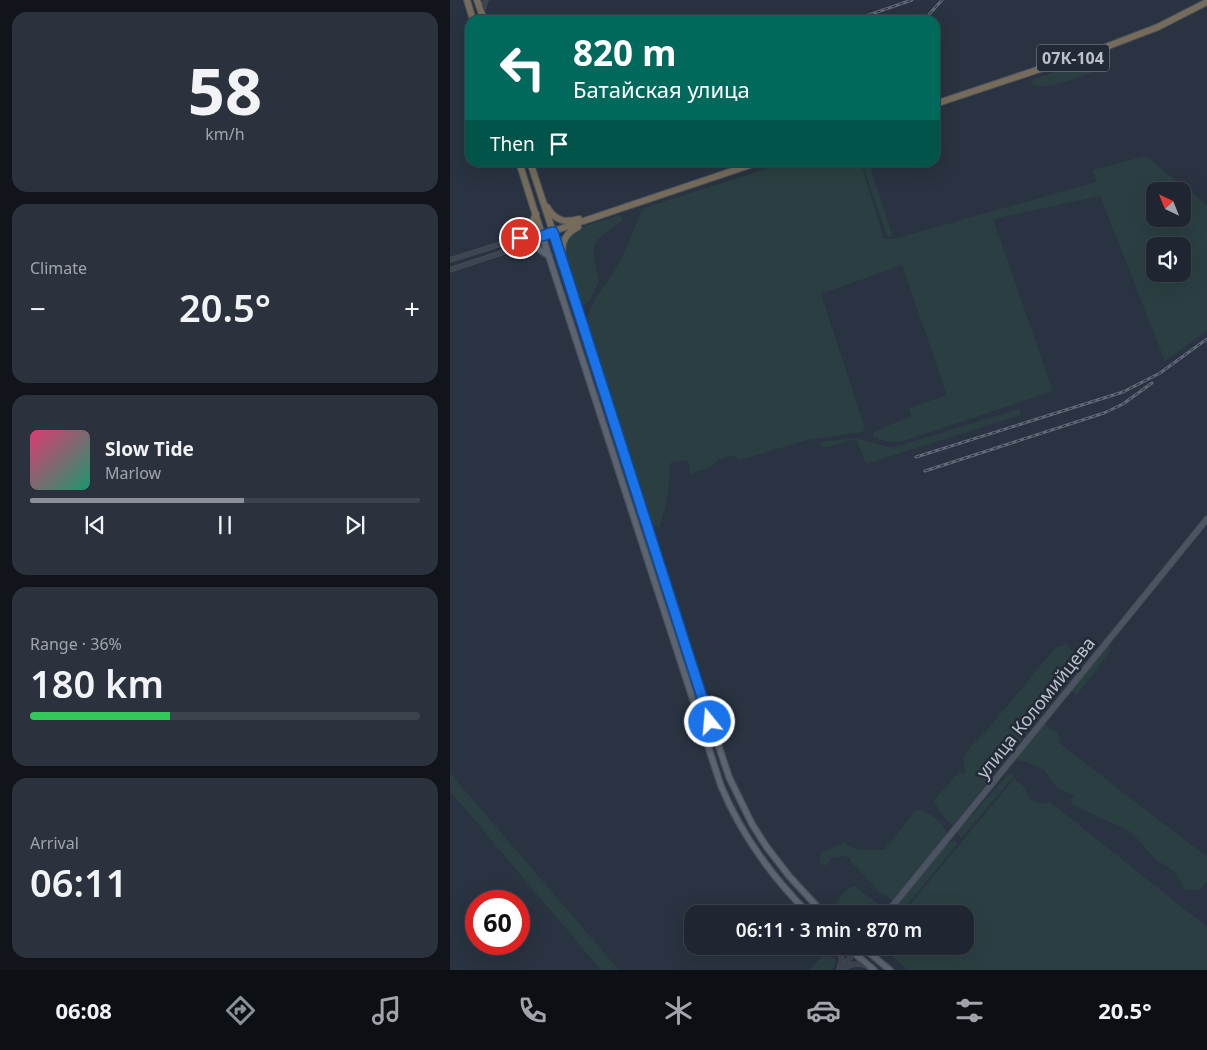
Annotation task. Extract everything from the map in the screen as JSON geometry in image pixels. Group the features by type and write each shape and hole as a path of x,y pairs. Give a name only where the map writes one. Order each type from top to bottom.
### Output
{"highway":[{"path":"467,0 472,15"},
{"path":"477,0 482,15"},
{"name":"07К-104","path":"940,102 1120,42 1158,27 1207,2"},
{"path":"521,167 542,236 744,167"},
{"path":"532,167 553,232"},
{"path":"539,191 549,211 555,218 563,221 585,220"},
{"path":"520,238 530,227 536,214"},
{"path":"564,265 562,246 566,235 585,220"}],"main road":[{"path":"553,232 652,544 729,777 748,817 766,846 789,876 816,905"},
{"path":"542,236 721,786 738,821 759,855 802,905"},
{"path":"523,246 537,248 549,256"},
{"path":"856,955 872,969"},
{"path":"875,956 890,970"}],"street":[{"path":"483,15 486,0"},
{"path":"450,260 520,238 542,236"},
{"path":"450,270 523,246 542,236"},
{"name":"улица Коломийцева","path":"893,905 1207,519"},
{"path":"840,970 841,955"},
{"path":"840,970 852,955"},
{"path":"840,970 859,963 872,969"}],"green space":[{"path":"1094,59 1098,63 1094,72 1052,85 1036,86 1030,84 1034,79"},
{"path":"1145,156 1178,182 1146,182 1146,228 1191,228 1191,192 1207,205 1207,331 1165,361 1100,196 993,219 1053,391 900,442 885,441 873,437 873,432 911,416 909,408 947,395 902,265 821,294 865,428 862,432 807,440 740,460 735,455 718,460 709,468 690,474 688,460 670,463 664,512 659,528 653,525 587,319 598,295 622,258 644,208 772,167 862,167 884,239 894,239 1096,182 1093,170"},
{"path":"863,167 870,167 892,235 890,237 887,236"},
{"path":"619,215 623,218 622,220 596,241 593,253 599,281 589,302 583,305 580,303 568,266 566,255 569,237 580,228"},
{"path":"1019,409 1021,415 866,464 856,439 822,448 820,442 857,438 892,448"},
{"path":"1066,643 1073,652 1073,659 1083,664 953,825 947,821 933,801 959,772 966,774 963,759 972,745 987,730 1056,647 1061,647"},
{"path":"1109,644 1111,650 1077,695 1072,692 1072,689"},
{"path":"1044,724 1057,733 1059,743 1207,857 1207,881 1200,890 1185,890 1174,871 1155,859 1131,832 1073,805 1071,803 1074,795 1060,790 1045,771 1024,761 1019,761 1016,755"},
{"path":"450,773 619,970 601,970 450,791"},
{"path":"1009,773 1014,776 960,837 957,832"},
{"path":"1014,779 1024,787 1030,799 1042,804 1050,802 1207,927 1207,970 907,970 891,955 974,955 974,905 909,905"},
{"path":"916,810 925,811 938,821 948,833 893,901 881,893 851,862 851,859 844,856 832,857 826,866 819,862 821,853 843,842 858,850 884,850"},
{"path":"954,840 957,844 907,905 895,905 947,842"},
{"path":"854,886 880,905 836,905 840,897"},
{"path":"824,955 835,958 836,963 831,970 809,970"}],"railway":[{"path":"868,15 912,0"},
{"path":"928,15 942,0"},
{"path":"916,457 1123,392 1160,373 1207,339"},
{"path":"925,471 1104,413 1123,404 1152,383"}],"route":[{"path":"520,238 542,236 553,232 710,722"}]}
